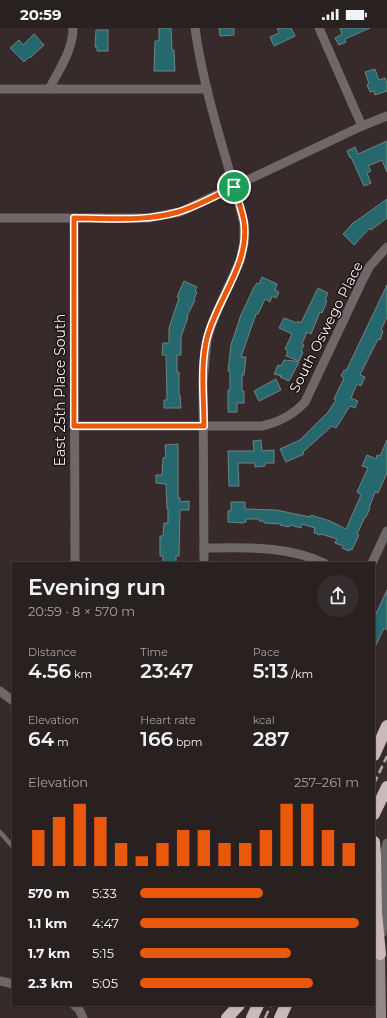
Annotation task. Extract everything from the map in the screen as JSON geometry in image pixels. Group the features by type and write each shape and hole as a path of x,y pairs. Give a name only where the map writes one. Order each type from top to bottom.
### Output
{"highway":[{"path":"375,753 387,726"},
{"path":"375,812 387,787"},
{"path":"375,856 376,913 380,954"},
{"path":"227,1018 238,1006"},
{"path":"252,1018 258,1006"},
{"path":"280,1018 286,1006"}],"street":[{"path":"49,89 67,55 73,28"},
{"path":"195,28 207,89 244,223 244,243 240,261 210,326 207,340 203,382 204,562"},
{"path":"319,28 362,126"},
{"path":"0,89 207,89"},
{"path":"0,218 142,218 180,212 362,126 387,116"},
{"name":"East 25th Place South","path":"74,218 75,562"},
{"name":"South Oswego Place","path":"74,426 262,426 272,424 292,414 305,402 312,390 363,279 370,266 387,247"},
{"path":"372,562 387,530"},
{"path":"204,548 281,549 314,558 322,562"},
{"path":"0,691 12,700"},
{"path":"383,1017 378,999 384,914 383,860 387,844"},
{"path":"0,981 12,984"},
{"path":"75,1006 83,1016"}],"lane":[{"path":"0,832 12,846"}],"building":[{"path":"159,28 171,28 175,71 154,71 155,41 159,41"},
{"path":"219,28 234,28 234,35 220,36"},
{"path":"277,28 291,28 295,36 274,46 270,37 279,33"},
{"path":"340,28 370,28 345,39 346,42 339,45 335,38 342,34"},
{"path":"96,30 108,30 108,51 97,51 97,47 95,47"},
{"path":"34,34 44,45 24,62 10,48 19,40 23,45"},
{"path":"375,69 379,80 385,78 387,83 387,91 375,95 374,91 370,92 367,85 369,84 365,72"},
{"path":"387,141 387,172 382,160 368,166 371,171 367,173 371,183 364,186 347,151 355,147 358,154"},
{"path":"387,199 387,218 371,230 370,228 354,245 343,234 354,222"},
{"path":"262,277 277,284 275,290 279,292 276,298 272,296 270,302 265,299 258,314 256,314 241,357 246,357 244,375 242,375 244,403 237,403 237,412 228,412 230,371 228,371 231,345 241,315 254,287 257,283 259,284"},
{"path":"184,281 197,287 195,291 197,292 194,299 195,300 187,316 188,317 181,337 181,355 177,355 177,372 179,372 179,395 181,408 164,408 164,400 167,400 166,355 162,355 163,343 169,343 169,328 179,298 177,297"},
{"path":"387,285 387,317 381,330 383,331 380,340 378,339 360,375 365,377 361,386 357,384 351,398 358,401 355,408 350,406 336,428 332,426 303,452 304,454 286,462 280,449 300,440 326,415 336,400 334,399 344,378 341,376 344,370 346,371"},
{"path":"318,288 328,293 325,300 327,301 322,313 320,312 311,334 307,332 302,344 304,345 301,351 303,352 299,361 286,356 288,351 285,349 292,334 279,328 284,318 301,323"},
{"path":"284,360 299,362 289,381 280,377 282,376 274,374 278,365 281,366"},
{"path":"276,379 281,390 259,401 254,391"},
{"path":"261,440 262,451 274,450 274,463 265,463 265,466 255,467 255,463 238,463 239,486 229,486 228,451 254,451 253,441"},
{"path":"387,440 387,473 378,493 375,492 370,508 357,534 359,535 352,550 350,549 349,551 342,548 343,546 335,543 337,539 314,533 315,528 302,524 301,528 290,525 289,527 280,525 281,524 264,523 264,521 259,521 259,519 246,519 246,522 242,523 228,522 228,511 231,511 231,502 245,502 245,509 276,510 310,517 311,515 330,521 346,529 361,495 357,492 368,468 362,466 367,455 376,459 377,455 380,456"},
{"path":"178,444 178,498 180,498 180,502 189,501 189,510 180,510 179,556 176,556 176,562 163,562 163,556 160,556 160,536 163,536 164,523 168,523 168,509 166,484 156,483 156,475 162,475 163,458 166,457 165,445"},
{"path":"387,590 387,630 384,628 375,647 375,616"}],"railway":[{"path":"375,782 387,756"},
{"path":"265,1018 271,1006"}],"route":[{"path":"234,187 244,223 244,243 240,261 210,326 204,357 204,426 74,426 74,218 136,219 160,216 180,212 234,187"}]}
